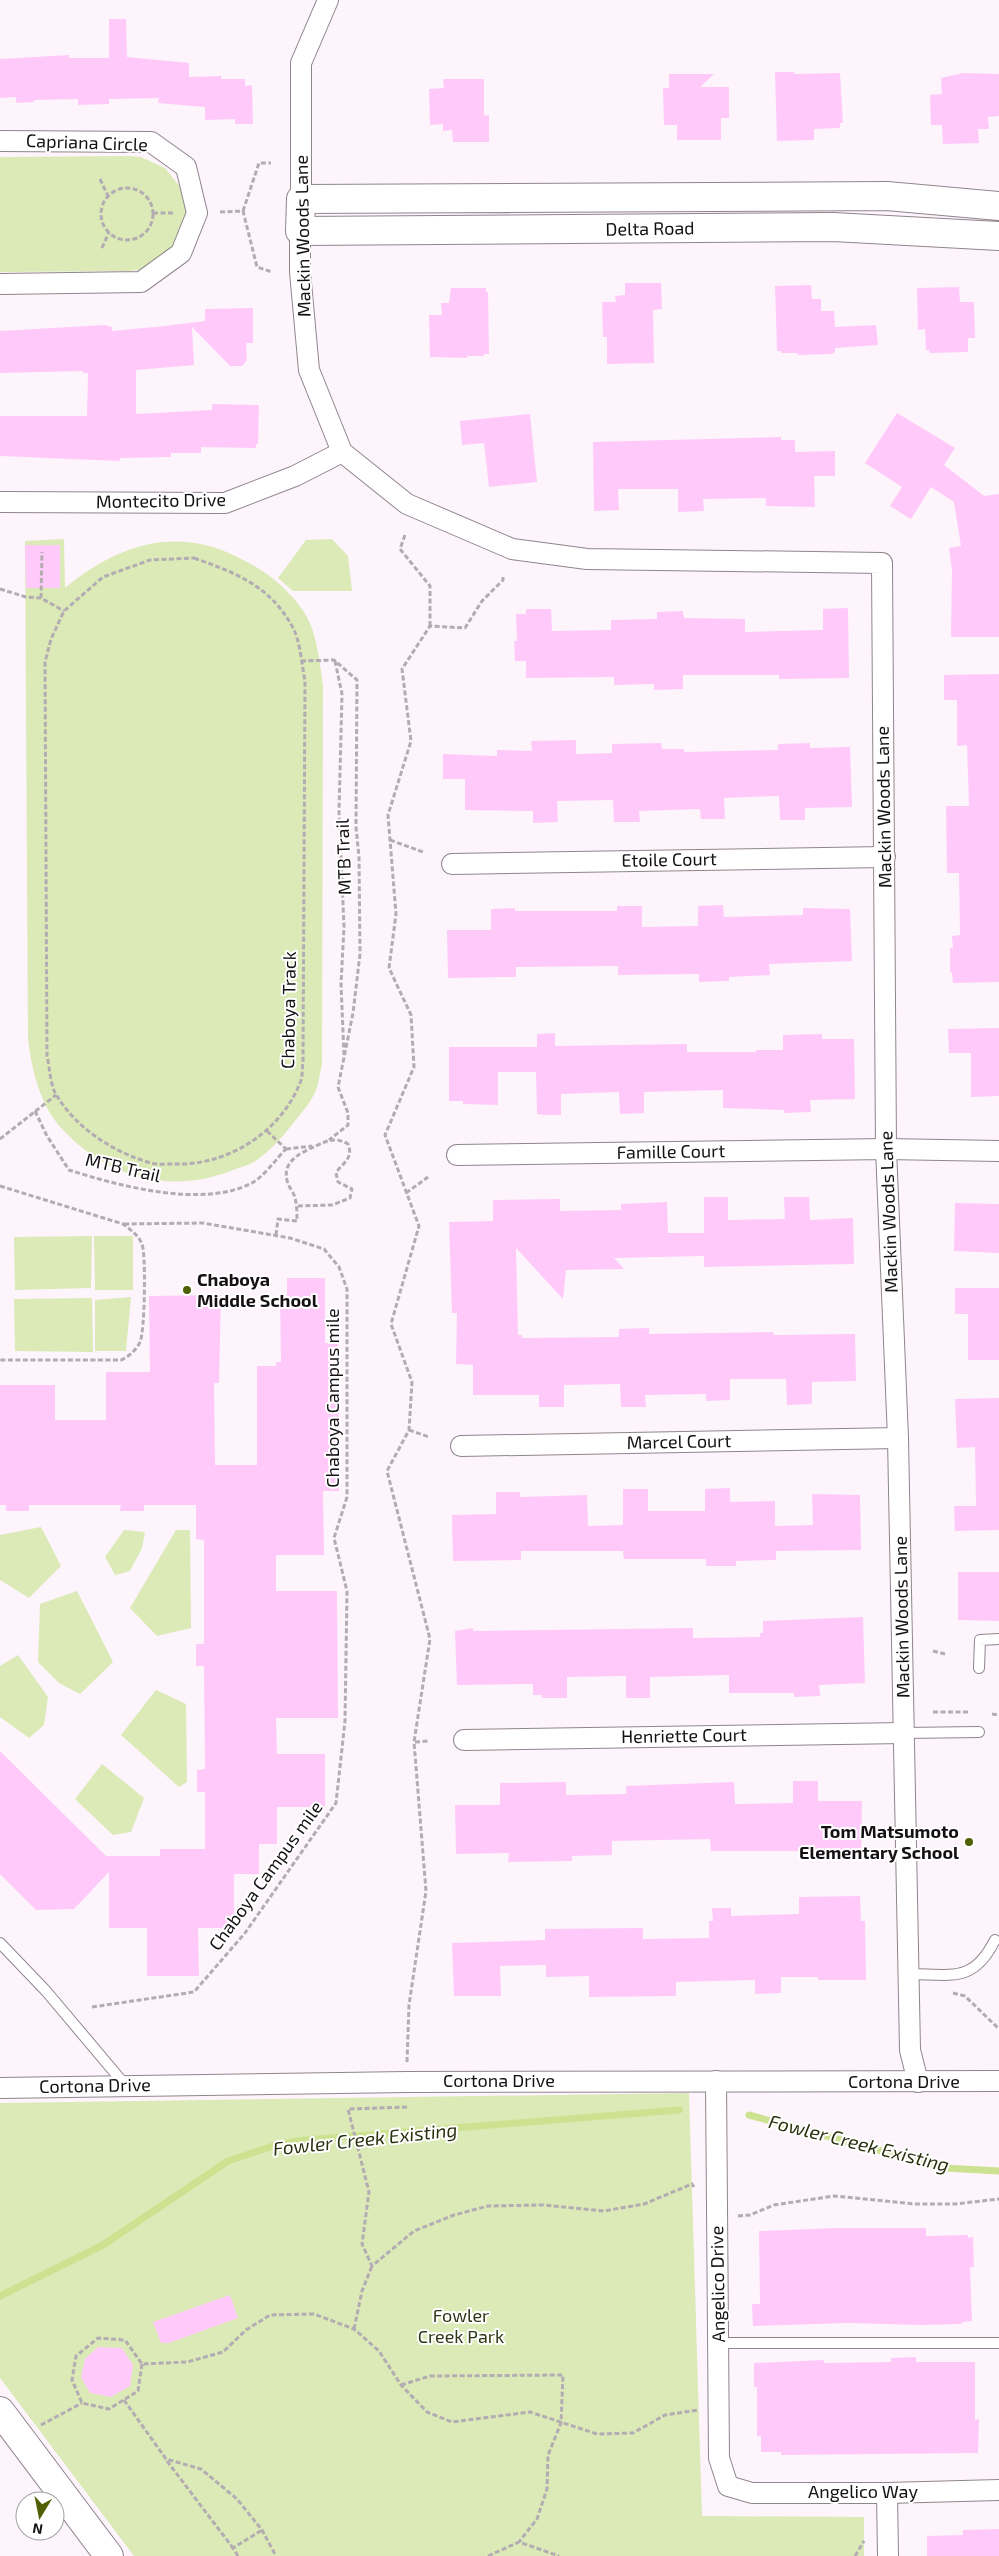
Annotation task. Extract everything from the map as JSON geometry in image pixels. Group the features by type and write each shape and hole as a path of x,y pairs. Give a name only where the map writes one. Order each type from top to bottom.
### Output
{"street":[{"name":"Mackin Woods Lane","path":"328,0 301,63 300,272 309,370 342,452 407,504 512,549 587,559 882,563 886,1149 898,1438 910,2050 918,2082"},
{"name":"Capriana Circle","path":"0,140 151,142 186,167 197,213 181,253 141,282 0,284"},
{"name":"Delta Road","path":"301,200 887,196 999,206"},
{"name":"Delta Road","path":"300,231 834,227 999,236"},
{"name":"Montecito Drive","path":"0,502 226,503 295,476 342,452"},
{"name":"Etoile Court","path":"452,864 885,857"},
{"name":"Famille Court","path":"457,1155 886,1149 999,1151"},
{"name":"Marcel Court","path":"461,1446 898,1438"},
{"name":"Henriette Court","path":"464,1740 904,1733"},
{"name":"Cortona Drive","path":"0,2088 716,2081 999,2081"},
{"name":"Angelico Drive","path":"716,2081 719,2458 728,2486"},
{"path":"0,2411 109,2556"},
{"name":"Angelico Way","path":"728,2486 752,2493 887,2493 999,2490"},
{"path":"887,2493 888,2556"}],"lane":[{"path":"979,1668 980,1640 999,1639"},
{"path":"904,1733 979,1732"},
{"path":"908,1974 962,1974 986,1959 995,1940"},
{"path":"0,1943 46,1991 126,2086"},
{"path":"719,2343 999,2343"}],"path":[{"path":"271,163 260,163 243,210 258,267 272,272"},
{"path":"100,179 108,196"},
{"path":"127,188 137,189 148,199 154,213 152,223 146,232 138,238 128,240 118,238 109,232 103,224 101,214 103,204 108,196 117,190 127,188"},
{"path":"220,212 243,210"},
{"path":"154,213 177,213"},
{"path":"102,248 109,232"},
{"path":"405,535 400,549 430,586 430,626 402,669 410,741 388,815 396,914 389,968 411,1015 414,1067 385,1135 419,1226 391,1324 412,1382 409,1430 387,1471 430,1639 414,1742 426,1891 409,2004 407,2065"},
{"path":"42,552 42,598"},
{"name":"Chaboya Track","path":"194,558 234,572 267,593 294,629 301,661 305,681 303,1061 300,1082 286,1107 267,1131 232,1154 191,1165 153,1163 116,1150 93,1134 56,1096 47,1056 45,662 51,640 64,611 103,578 150,560 194,558"},
{"path":"430,626 465,628 482,601 503,580 503,577"},
{"path":"0,589 26,597 42,598 64,611"},
{"path":"301,661 334,660"},
{"name":"MTB Trail","path":"334,660 342,694 339,812 344,927 341,984 344,1062"},
{"name":"MTB Trail","path":"329,1140 348,1125 348,1112 338,1087 353,1013 360,954 360,857 356,827 358,680 334,660"},
{"path":"390,840 423,852"},
{"path":"0,1139 56,1096"},
{"name":"MTB Trail","path":"35,1112 47,1136 70,1170 145,1191 225,1193 252,1184 286,1149"},
{"path":"267,1131 286,1149 317,1145"},
{"path":"276,1235 278,1219 297,1221 295,1197 287,1181 288,1166 292,1158 329,1140 343,1141 348,1144 351,1150 348,1160 336,1173 338,1182 352,1189 350,1198 332,1205 296,1206"},
{"path":"406,1193 428,1177"},
{"path":"0,1186 124,1224 136,1235 143,1246 143,1329 141,1341 128,1358 121,1360 0,1360"},
{"name":"Chaboya Campus mile","path":"92,2007 194,1992 246,1933 336,1802 345,1721 347,1591 334,1538 347,1497 347,1289 339,1267 324,1249 276,1235 203,1223 124,1224"},
{"path":"409,1430 430,1437"},
{"path":"933,1650 945,1654"},
{"path":"933,1712 968,1712"},
{"path":"992,1714 999,1715"},
{"path":"414,1742 429,1741"},
{"path":"948,1992 965,1996 999,2029"},
{"path":"372,2266 362,2244 370,2192 348,2109 406,2106"},
{"path":"354,2329 362,2291 372,2266 414,2231 454,2215 488,2206 543,2205 604,2211 644,2204 692,2184 718,2217"},
{"path":"739,2216 750,2215 774,2205 834,2196 916,2204 955,2204 999,2199"},
{"path":"142,2364 187,2362 223,2352 246,2330 270,2314 314,2314 354,2329 379,2351 401,2385 427,2412 452,2422 530,2412 597,2434 633,2432 665,2415 719,2409"},
{"path":"32,2428 57,2418 82,2403 109,2408 138,2391 142,2364 125,2340 98,2338 76,2356 72,2380 82,2403"},
{"path":"401,2385 430,2376 563,2375 561,2423 548,2455 547,2489 537,2519 519,2542 488,2556"},
{"path":"124,2400 238,2556"},
{"path":"166,2459 201,2470 237,2499 262,2530 276,2556"},
{"path":"233,2548 262,2530"},
{"path":"854,2556 864,2541"},
{"path":"519,2542 558,2556"}],"green space":[{"path":"0,157 141,157 165,168 181,188 187,213 175,249 143,269 130,271 0,272"},
{"path":"64,539 65,588 86,572 108,559 152,544 175,541 223,550 271,577 285,590 304,612 312,629 317,648 323,686 322,1064 314,1095 276,1143 255,1162 210,1177 187,1181 164,1181 120,1170 100,1160 81,1147 55,1121 38,1087 32,1063 28,1039 25,541"},
{"path":"332,539 348,556 352,591 293,591 278,578 306,540"},
{"path":"92,1236 91,1288 15,1290 14,1237"},
{"path":"94,1236 133,1236 133,1290 95,1290"},
{"path":"131,1297 126,1351 95,1351 95,1300"},
{"path":"92,1298 93,1352 15,1351 14,1299"},
{"path":"41,1527 61,1566 29,1598 0,1580 0,1535"},
{"path":"124,1530 145,1532 142,1548 130,1571 115,1575 105,1557"},
{"path":"176,1530 190,1530 191,1628 157,1636 130,1608"},
{"path":"77,1591 113,1662 80,1694 59,1683 38,1662 40,1604"},
{"path":"18,1655 48,1697 44,1725 29,1738 0,1717 0,1666"},
{"path":"156,1690 186,1704 187,1782 179,1787 121,1735"},
{"path":"102,1764 144,1798 131,1832 113,1835 75,1799"},
{"name":"Fowler Creek Park","path":"689,2093 702,2516 864,2517 864,2556 134,2556 0,2378 0,2103"}],"building":[{"path":"109,19 126,19 127,57 189,63 189,77 221,76 221,79 245,79 245,86 252,85 253,124 235,124 235,119 205,120 205,107 158,103 159,98 109,99 109,104 78,105 78,99 34,100 34,102 16,103 16,97 0,98 0,59 69,55 69,58 109,58"},
{"path":"775,72 794,72 794,74 840,73 843,123 840,123 840,128 814,129 814,140 777,141"},
{"path":"963,73 999,74 999,116 988,117 989,129 978,129 979,143 943,144 942,125 931,125 930,95 942,94 941,78"},
{"path":"669,74 714,74 700,87 729,87 729,118 721,118 721,140 677,140 677,125 664,125 663,88 669,88"},
{"path":"443,79 484,79 484,116 489,115 489,142 453,142 452,130 443,131 443,124 430,125 429,89 444,88"},
{"path":"625,283 661,283 662,309 653,310 654,363 607,364 607,337 603,337 602,302 616,302 615,296 625,295"},
{"path":"811,285 812,299 821,299 821,311 834,311 835,327 876,325 878,345 835,348 835,352 832,354 798,355 798,353 781,353 781,351 777,351 775,286"},
{"path":"959,287 960,302 974,302 975,338 968,338 968,352 930,353 929,350 926,350 925,329 918,330 917,288"},
{"path":"451,288 486,288 486,292 488,292 489,354 484,354 484,356 467,356 467,358 430,357 429,315 442,315 441,303 449,303"},
{"path":"253,308 253,343 246,343 247,360 242,366 230,366 192,327 194,365 136,370 136,414 212,410 212,404 259,405 258,444 256,444 256,448 201,447 201,453 171,453 171,457 120,458 120,461 0,456 0,416 87,416 88,373 83,373 83,371 0,373 0,331 105,325 112,327 112,331 205,321 205,309"},
{"path":"897,413 955,448 944,465 984,496 999,494 999,637 951,637 952,570 949,548 961,546 954,502 931,487 911,519 890,506 902,487 865,463"},
{"path":"530,414 537,482 489,487 484,443 462,445 460,421"},
{"path":"781,437 781,440 795,440 795,452 835,451 835,476 814,476 815,507 766,506 766,498 703,499 704,511 678,512 678,489 618,489 619,510 594,511 593,442"},
{"path":"25,545 60,545 60,588 26,588"},
{"path":"848,608 849,678 779,679 779,675 683,675 683,689 654,690 654,684 614,685 614,677 526,678 526,661 515,661 514,641 517,641 516,614 526,614 526,609 551,609 552,631 611,630 611,620 657,619 657,612 683,611 684,618 745,619 745,632 823,630 823,609"},
{"path":"999,674 999,982 953,983 952,972 950,973 950,948 953,948 952,936 960,935 959,873 947,873 946,806 969,806 967,745 957,746 957,700 944,700 944,675"},
{"path":"576,740 576,754 612,753 612,744 661,743 662,749 684,749 684,752 778,750 778,744 810,743 810,748 850,747 852,807 805,808 805,820 780,820 779,796 724,798 725,819 701,819 700,809 639,811 640,822 614,822 613,800 557,801 558,822 533,823 533,811 465,810 465,779 443,779 443,754 497,756 497,750 532,751 531,741"},
{"path":"723,905 724,917 803,915 803,908 850,909 852,961 769,964 770,975 729,977 729,981 699,982 699,974 618,975 618,966 516,967 516,977 448,978 447,930 491,930 491,909 515,908 515,911 617,911 617,906 642,906 642,927 698,926 698,906"},
{"path":"999,1028 999,1096 971,1097 971,1053 949,1053 948,1029"},
{"path":"555,1033 555,1046 687,1044 687,1052 783,1050 783,1035 822,1034 822,1039 854,1039 855,1099 810,1100 811,1112 784,1113 784,1110 723,1108 723,1090 644,1092 644,1113 620,1114 619,1092 561,1094 561,1115 545,1115 537,1114 536,1072 498,1072 498,1105 463,1104 463,1101 449,1101 449,1047 537,1047 537,1034"},
{"path":"704,1197 728,1197 728,1220 785,1219 784,1197 809,1197 810,1220 853,1218 854,1264 704,1267 704,1256 614,1258 624,1269 566,1270 563,1299 516,1248 518,1335 522,1335 522,1338 619,1337 619,1329 649,1328 649,1334 773,1332 774,1335 855,1334 856,1381 812,1382 812,1404 787,1405 786,1379 730,1379 730,1400 706,1401 706,1394 645,1395 646,1407 621,1407 620,1384 564,1385 564,1407 539,1407 539,1395 473,1395 473,1365 456,1364 457,1313 452,1313 449,1222 493,1221 493,1200 560,1199 560,1211 621,1210 621,1204 667,1202 668,1233 704,1233"},
{"path":"955,1203 999,1204 999,1253 954,1251"},
{"path":"287,1278 325,1278 325,1343 338,1343 339,1491 323,1491 324,1555 276,1555 276,1591 337,1591 338,1718 276,1718 277,1754 325,1754 325,1807 277,1807 277,1844 259,1844 259,1874 234,1874 234,1928 198,1928 199,1976 147,1976 147,1928 109,1928 109,1872 74,1909 36,1910 0,1874 0,1751 106,1856 160,1856 160,1849 205,1849 205,1792 197,1792 197,1770 205,1769 204,1666 196,1666 196,1644 204,1644 204,1540 196,1539 196,1505 144,1505 144,1511 120,1511 121,1505 29,1505 29,1511 6,1511 6,1505 0,1505 0,1385 55,1385 55,1420 106,1420 106,1372 150,1372 149,1296 221,1295 219,1383 214,1383 215,1465 257,1465 257,1366 276,1366 276,1362 281,1362 280,1297 287,1297"},
{"path":"955,1288 999,1288 999,1360 968,1360 968,1314 955,1314"},
{"path":"999,1398 999,1530 955,1531 954,1506 976,1506 975,1447 957,1448 955,1399"},
{"path":"730,1488 730,1502 775,1501 775,1526 813,1525 812,1494 860,1495 861,1550 776,1551 776,1560 736,1561 736,1566 706,1566 706,1559 624,1559 623,1551 521,1551 521,1560 453,1561 452,1515 496,1514 496,1492 520,1492 520,1497 587,1495 588,1526 623,1525 623,1489 648,1489 648,1511 705,1511 705,1489"},
{"path":"958,1572 999,1572 999,1621 958,1620"},
{"path":"863,1617 865,1683 819,1685 820,1696 794,1697 794,1693 729,1693 729,1675 650,1677 650,1698 626,1698 626,1676 567,1677 567,1698 542,1698 542,1695 533,1695 533,1684 457,1685 455,1631 473,1628 473,1631 693,1628 693,1638 760,1637 760,1633 763,1633 763,1621"},
{"path":"793,1781 818,1781 818,1801 862,1801 861,1860 841,1860 841,1851 711,1851 710,1839 612,1841 612,1855 572,1856 572,1861 508,1862 509,1853 456,1854 455,1805 500,1805 500,1783 566,1782 566,1795 626,1794 626,1786 734,1782 735,1804 793,1803"},
{"path":"860,1896 861,1921 865,1921 866,1980 818,1980 818,1977 781,1977 781,1993 755,1994 755,1980 676,1982 676,1996 589,1997 589,1976 546,1977 546,1965 500,1966 501,1996 454,1996 452,1943 545,1940 545,1929 643,1928 643,1939 709,1938 709,1921 713,1921 712,1908 731,1908 731,1916 799,1914 799,1897"},
{"path":"836,2228 926,2228 926,2236 968,2235 968,2238 973,2237 974,2267 970,2267 972,2321 962,2322 962,2324 922,2325 847,2323 753,2326 752,2304 760,2304 759,2231"},
{"path":"230,2295 238,2318 169,2343 161,2343 153,2322"},
{"path":"98,2347 122,2348 133,2365 130,2386 111,2397 90,2393 81,2377 85,2359"},
{"path":"916,2357 916,2362 975,2362 975,2420 979,2419 978,2453 781,2455 781,2452 761,2452 761,2436 757,2436 757,2387 754,2387 754,2363 824,2360 824,2363 891,2362 891,2358"},
{"path":"999,2529 999,2556 927,2556 927,2536 963,2535 963,2530"}],"waterway":[{"name":"Fowler Creek Existing","path":"0,2296 103,2245 228,2161 279,2144 305,2140 679,2110"},
{"name":"Fowler Creek Existing","path":"749,2115 945,2168 999,2171"}],"place":[{"name":"Chaboya Middle School","path":"187,1290"},
{"name":"Tom Matsumoto Elementary School","path":"969,1842"}]}
